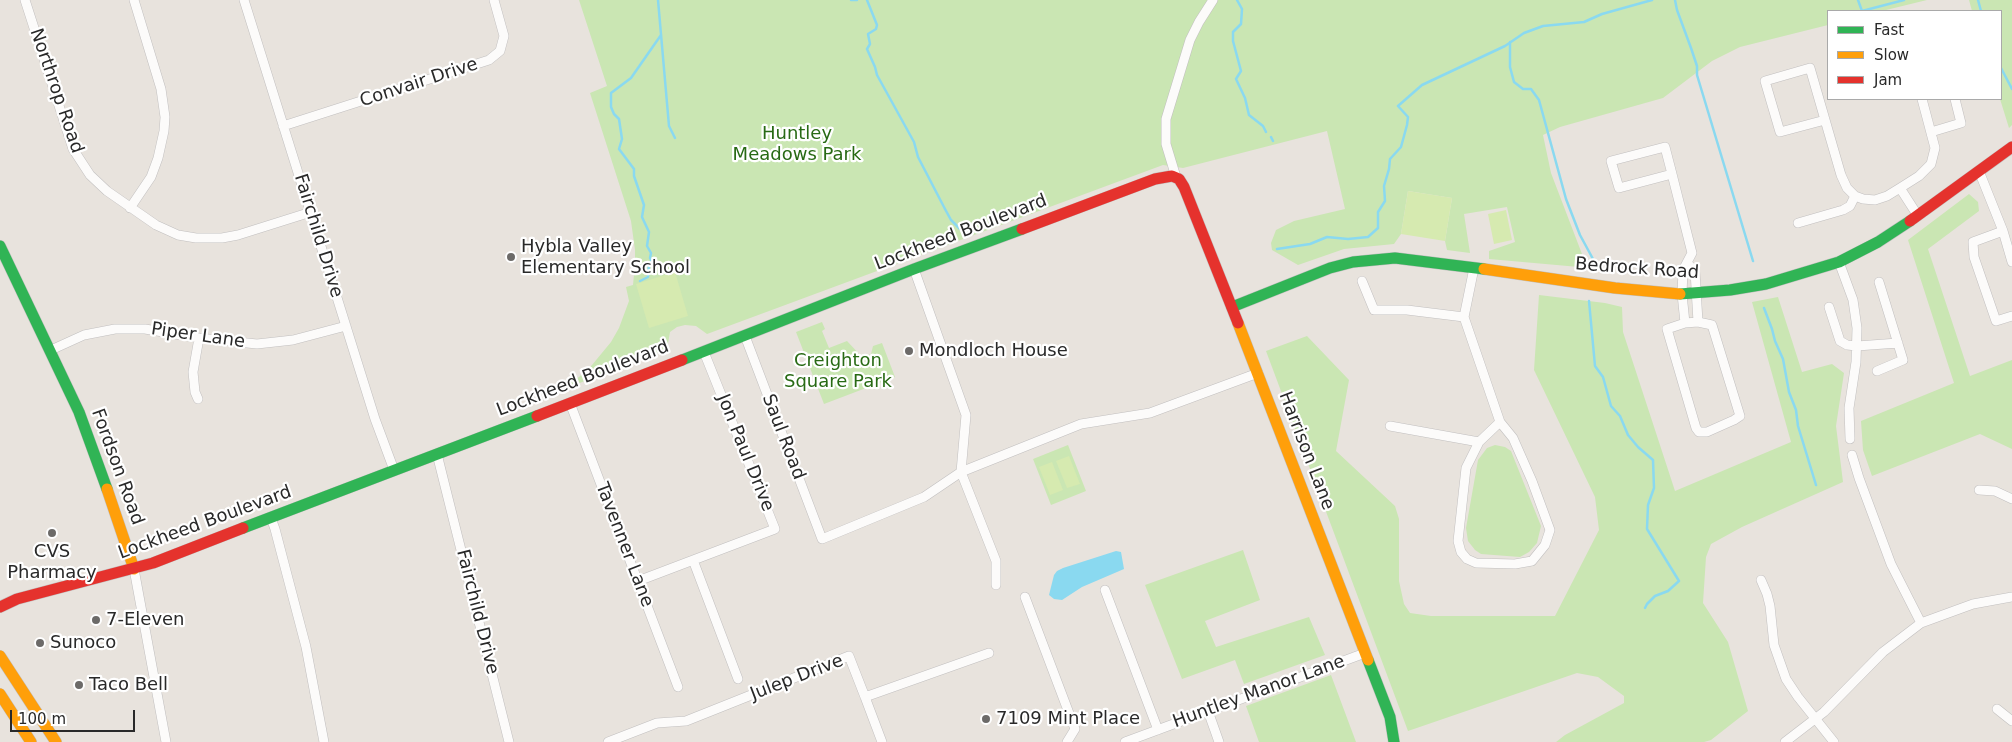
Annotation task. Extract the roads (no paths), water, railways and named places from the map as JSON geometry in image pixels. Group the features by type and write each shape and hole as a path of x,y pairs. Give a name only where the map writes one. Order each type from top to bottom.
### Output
{"main road":[{"name":"Bedrock Road","path":"1232,307 1330,268 1354,262 1395,258 1615,288 1682,294 1766,284 1839,262 1878,242 1918,216 2012,147"},
{"name":"Lockheed Boulevard","path":"0,607 17,599 134,569 704,352 914,269 1155,179 1167,175 1176,177"},
{"name":"Harrison Lane","path":"1176,177 1184,187 1258,373 1390,717 1394,742"},
{"name":"Fordson Road","path":"0,246 15,281 51,350 93,446 134,569"},
{"path":"0,656 56,742"},
{"path":"0,694 31,742"}],"street":[{"name":"Northrop Road","path":"25,0 74,149 83,165 96,181 130,208 168,231 187,237 206,239 238,235 311,212"},
{"path":"130,208 151,177 156,165 162,146 165,116 161,89 134,0"},
{"name":"Fairchild Drive","path":"244,0 375,419 394,470"},
{"name":"Convair Drive","path":"284,126 489,60 500,51 504,36 494,0"},
{"path":"1176,177 1166,144 1166,119 1190,40 1213,0"},
{"path":"1825,120 1780,132 1765,81 1810,68 1825,120 1841,176 1847,188 1855,196 1875,200 1887,196 1919,176 1931,164 1935,148 1922,100"},
{"path":"1931,132 1961,123 1955,100"},
{"path":"1672,174 1619,188 1611,161 1666,147 1692,253 1688,264 1683,270 1682,294 1685,323"},
{"path":"1979,171 2012,262"},
{"path":"1900,188 1918,216"},
{"path":"1798,223 1843,210 1850,206 1855,196"},
{"path":"2002,231 1973,242 1974,257 1996,321 2012,316"},
{"path":"1839,262 1853,300 1858,328 1858,346 1849,408 1850,439"},
{"path":"1688,264 1695,271 1698,322"},
{"path":"1474,268 1464,317 1500,422 1513,438 1532,481 1550,530 1545,545 1532,561 1515,564 1476,563 1467,559 1461,552 1458,541 1466,468 1479,442 1500,422"},
{"path":"914,269 966,414 961,472 996,562 996,585"},
{"path":"1362,281 1374,310 1407,310 1464,317"},
{"path":"1877,371 1903,360 1878,282"},
{"path":"1829,307 1840,341 1847,345 1898,343"},
{"path":"1698,322 1712,325 1740,416 1707,432 1699,432 1696,428 1666,329 1685,323 1698,322"},
{"name":"Piper Lane","path":"51,350 84,335 115,329 146,329 243,343 271,343 310,337 346,326"},
{"name":"Saul Road","path":"745,336 822,539 924,498 961,472"},
{"path":"198,399 195,392 193,372 199,338"},
{"name":"Jon Paul Drive","path":"638,581 775,529 704,352"},
{"path":"961,472 1082,424 1150,412 1258,373"},
{"name":"Tavenner Lane","path":"570,402 678,687"},
{"path":"1390,426 1479,442"},
{"name":"Fairchild Drive","path":"437,454 509,742"},
{"path":"1852,455 1891,564 1921,623"},
{"path":"1979,490 1994,491 2012,499"},
{"path":"271,518 306,647 324,742"},
{"path":"693,560 738,679"},
{"name":"Fordson Road","path":"134,569 166,742"},
{"path":"1761,580 1770,606 1772,634 1777,657 1791,688 1834,742"},
{"path":"1106,590 1158,730"},
{"path":"1025,596 1075,729 1067,742"},
{"path":"1785,742 1816,719 1883,652 1921,623 1973,604 2012,597"},
{"name":"Huntley Manor Lane","path":"1125,742 1365,652"},
{"path":"882,742 865,697 988,653"},
{"name":"Julep Drive","path":"608,742 657,724 686,721 849,656 865,697"},
{"path":"1998,709 2012,721"},
{"path":"1208,711 1219,742"}],"water":[{"path":"1116,551 1121,552 1124,569 1082,587 1062,600 1054,599 1049,595 1054,575 1057,571"}],"waterway":[{"path":"658,0 669,126 675,138"},
{"path":"851,0 857,0"},
{"path":"867,0 877,25 876,29 868,34 870,44 867,49 877,75 914,142 918,157 945,209 951,220 960,229"},
{"path":"1237,0 1242,9 1241,24 1233,32 1233,41 1241,71 1236,79 1245,98 1249,115 1263,126 1266,132"},
{"path":"1277,249 1310,244 1327,237 1348,239 1368,237 1378,228 1378,212 1385,201 1384,186 1390,159 1401,147 1407,125 1408,117 1398,106 1422,85 1505,46 1524,33 1543,26 1584,22 1602,14 1652,0"},
{"path":"1675,0 1697,66 1697,75 1753,261"},
{"path":"1858,0 1862,10"},
{"path":"1866,10 1904,0"},
{"path":"1978,0 1981,10"},
{"path":"640,281 648,277 649,266 652,262 650,258 651,253 647,246 649,232 642,217 644,205 634,176 634,169 619,149 622,139 619,119 611,107 611,93 631,78 661,35"},
{"path":"1510,42 1510,67 1514,82 1523,89 1531,89 1539,100 1566,199 1580,235 1593,259 1593,270"},
{"path":"2002,70 2012,89"},
{"path":"1271,137 1273,141"},
{"path":"1589,301 1595,366 1603,377 1611,406 1620,416 1628,435 1653,460 1654,488 1648,505 1647,529 1679,581 1668,591 1655,596 1645,608"},
{"path":"1764,308 1783,359 1789,392 1796,410 1798,426 1816,485"}],"place":[{"name":"Hybla Valley Elementary School","path":"511,257"},
{"name":"Mondloch House","path":"909,351"},
{"name":"CVS Pharmacy","path":"52,533"},
{"name":"7-Eleven","path":"96,620"},
{"name":"Sunoco","path":"40,643"},
{"name":"Taco Bell","path":"79,685"},
{"name":"7109 Mint Place","path":"986,719"}],"park label":[{"name":"Huntley Meadows Park","path":"797,144"},
{"name":"Creighton Square Park","path":"838,371"}]}
